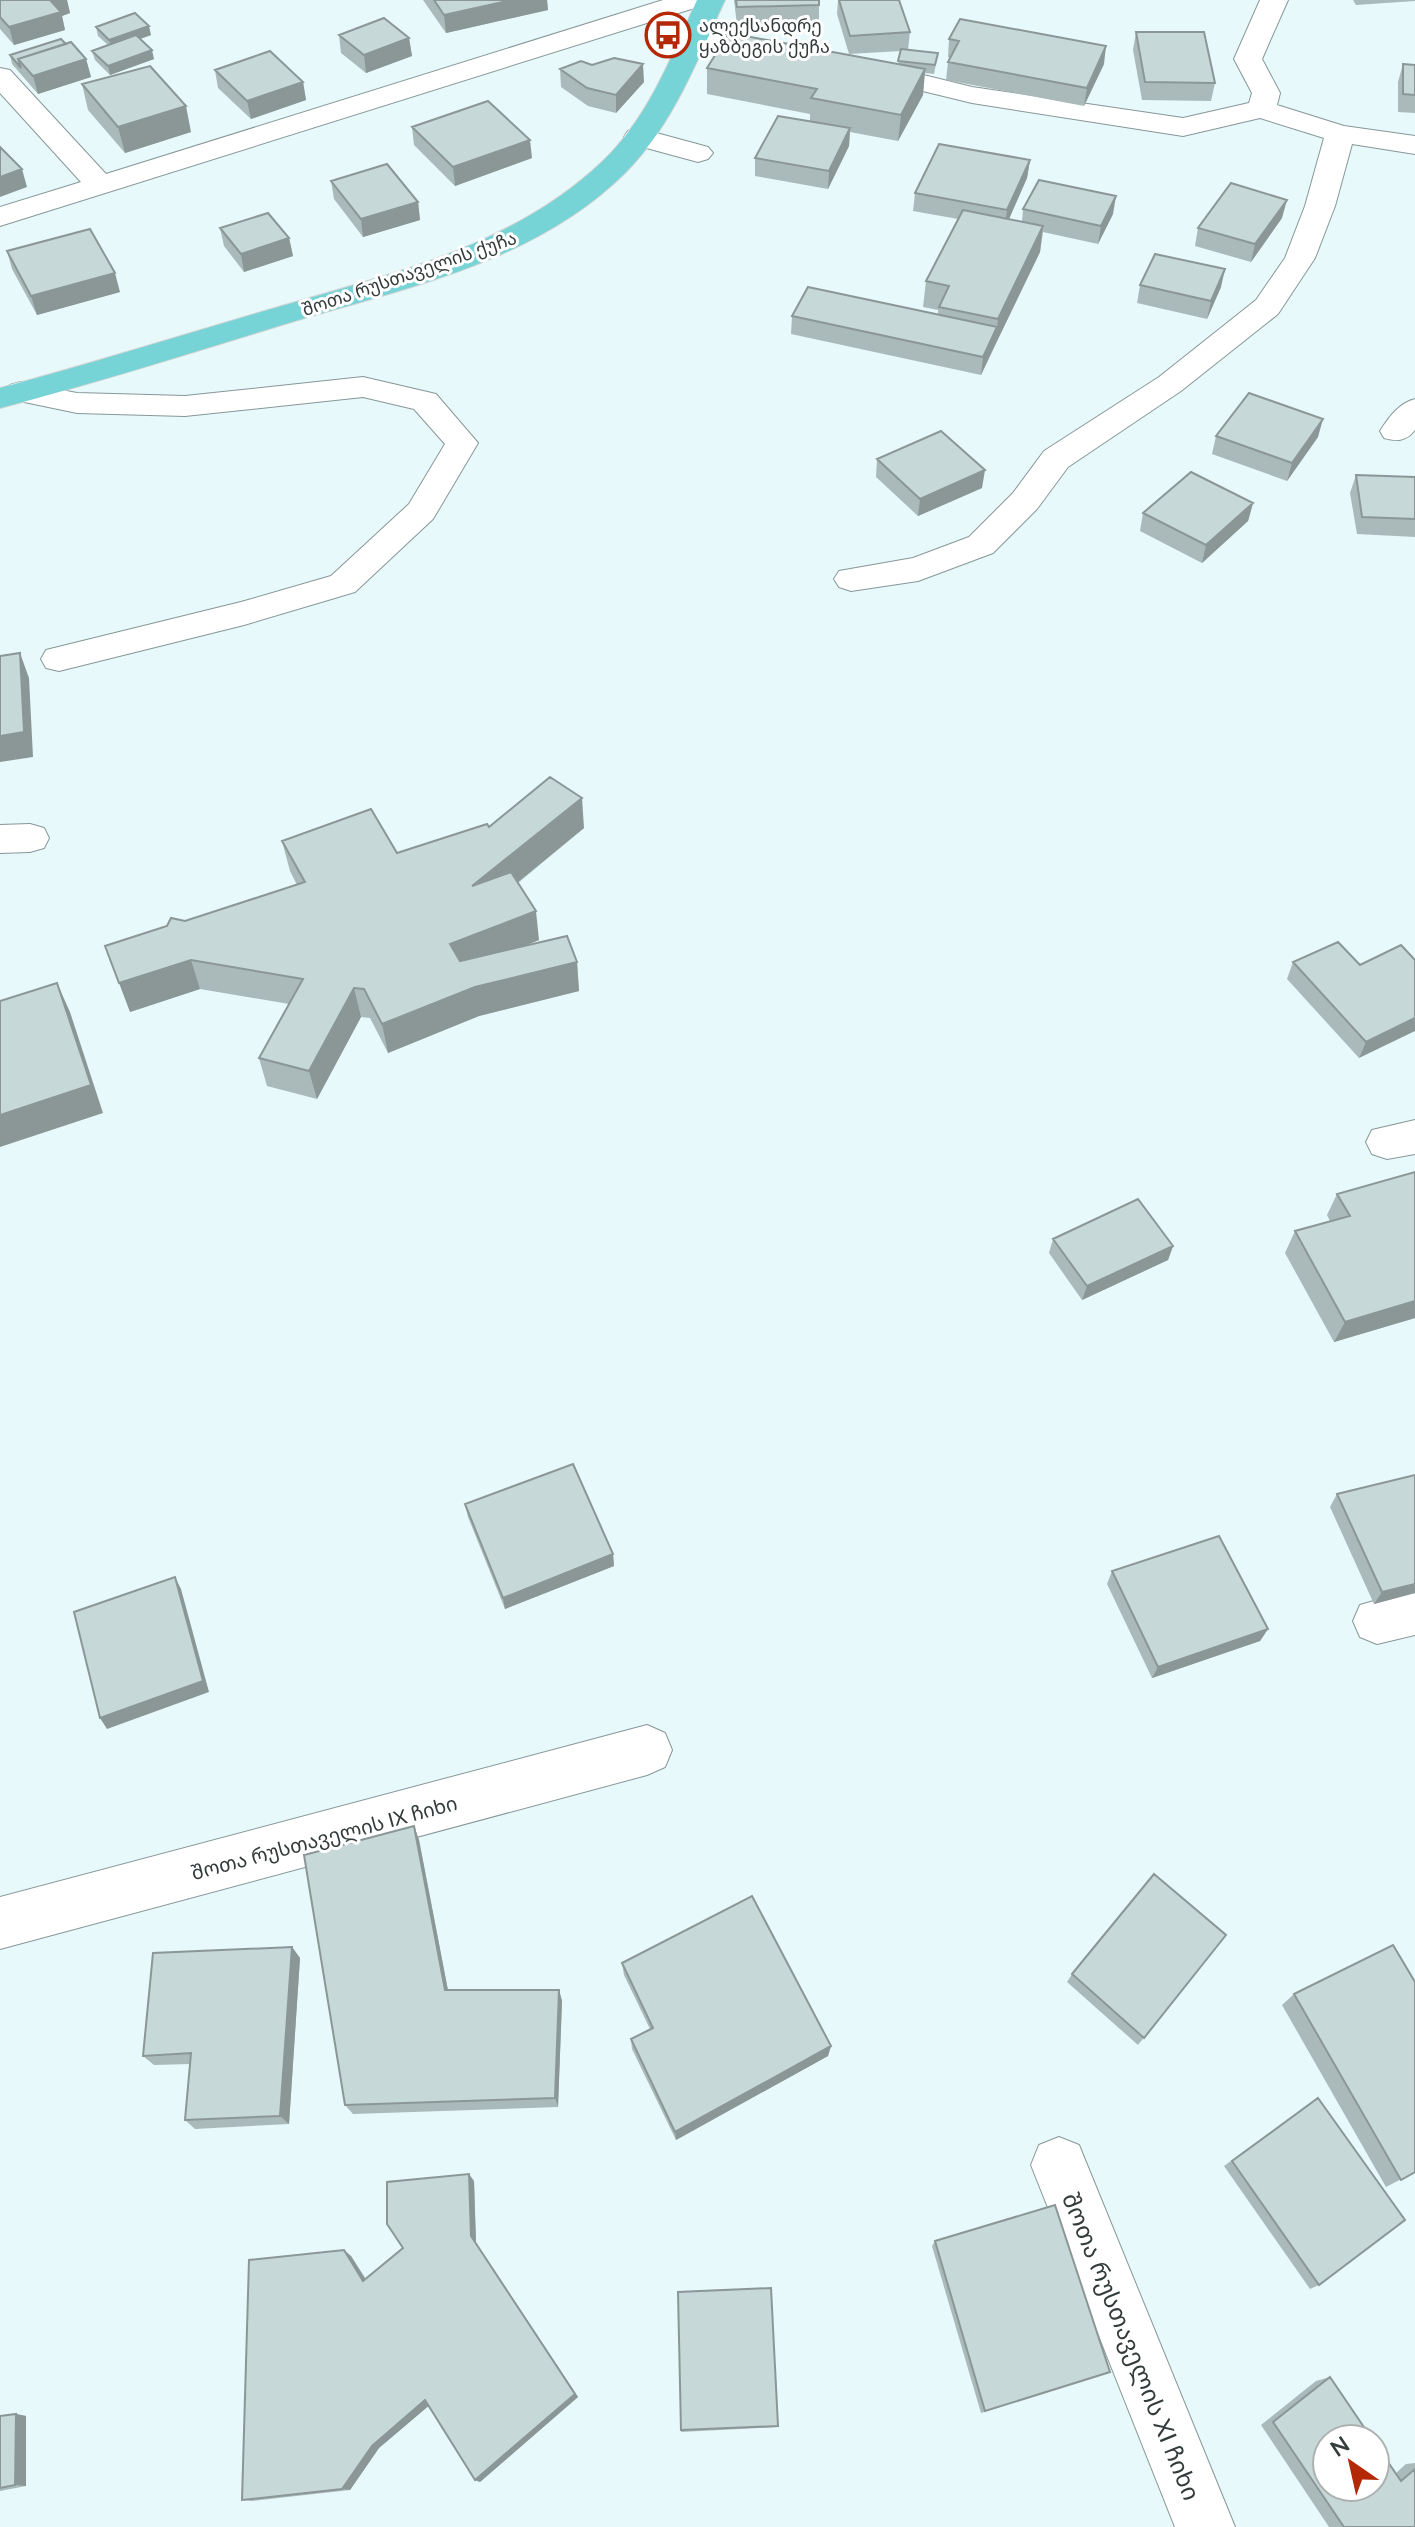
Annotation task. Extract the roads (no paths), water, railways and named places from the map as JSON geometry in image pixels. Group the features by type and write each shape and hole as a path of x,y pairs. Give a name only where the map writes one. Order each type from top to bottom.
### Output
{"main road":[{"name":"შოთა რუსთაველის ქუჩა","path":"10,395 418,273 527,233 587,192 616,166 675,80 711,0"}],"street":[{"path":"0,217 691,0"},
{"path":"1261,109 1266,93 1248,59 1274,0"},
{"path":"694,37 802,57"},
{"path":"833,63 911,78 972,95 1183,127 1261,109 1340,134 1415,145"},
{"path":"0,76 99,184"},
{"path":"851,579 918,569 981,545 1025,501 1056,459 1170,384 1267,307 1300,258 1320,206 1340,134"},
{"path":"638,137 698,153"},
{"path":"10,395 77,403 185,406 363,387 425,401 462,443 421,511 343,584 244,613 59,659"},
{"name":"შოთა რუსთაველის IX ჩიხი","path":"0,1923 647,1750"},
{"name":"შოთა რუსთაველის XI ჩიხი","path":"1059,2165 1205,2527"}],"place":[{"name":"ალექსანდრე ყაზბეგის ქუჩა","path":"668,35"}]}
